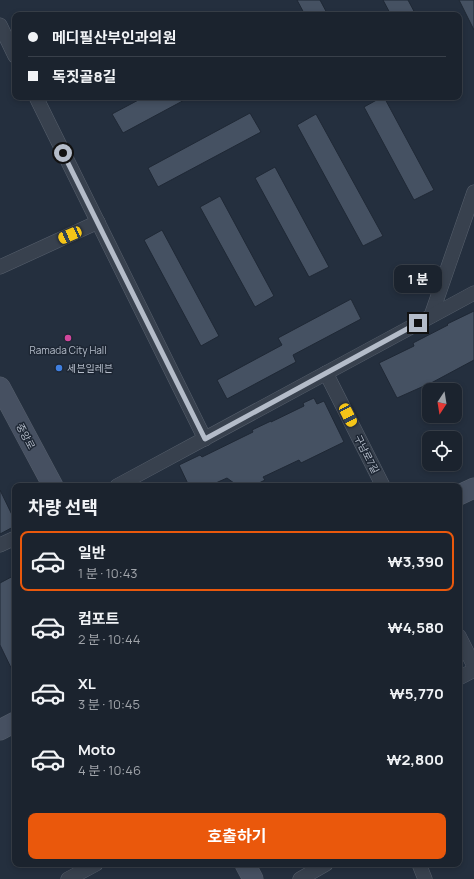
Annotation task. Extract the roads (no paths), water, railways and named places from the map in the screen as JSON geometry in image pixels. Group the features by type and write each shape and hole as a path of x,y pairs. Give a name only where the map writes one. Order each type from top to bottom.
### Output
{"main road":[{"name":"중앙로","path":"0,388 51,483"},
{"path":"0,730 12,724"},
{"path":"247,867 253,879"}],"street":[{"path":"0,26 12,50"},
{"path":"37,100 205,439"},
{"path":"431,316 474,192"},
{"path":"0,267 98,222"},
{"path":"123,483 474,292"},
{"name":"구남로7길","path":"326,373 382,483"},
{"path":"0,545 12,539"},
{"path":"462,642 474,666"},
{"path":"462,676 474,670"},
{"path":"69,879 91,867"},
{"path":"300,879 321,867"},
{"path":"420,867 426,879"}],"place":[{"name":"Ramada City Hall","path":"68,338"},
{"name":"세븐일레븐","path":"59,368"}]}
